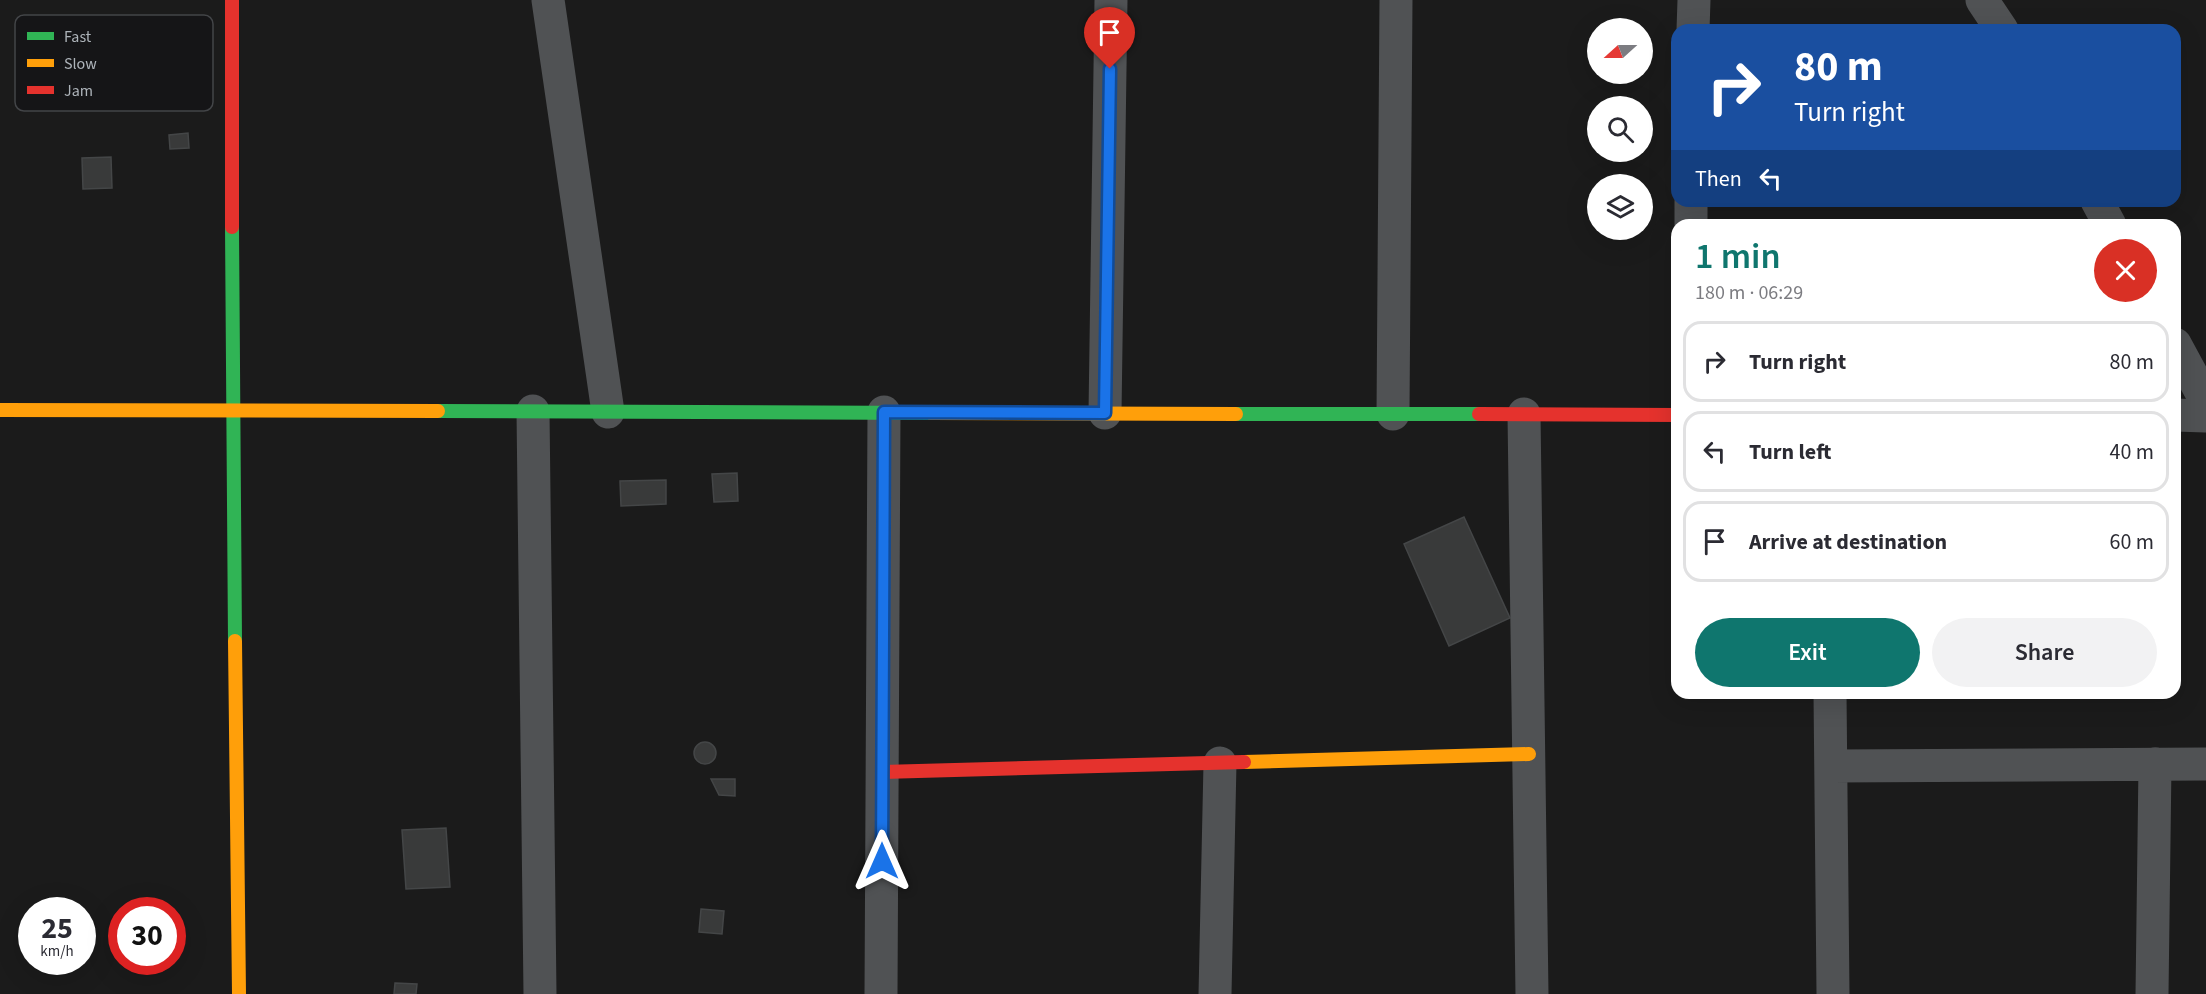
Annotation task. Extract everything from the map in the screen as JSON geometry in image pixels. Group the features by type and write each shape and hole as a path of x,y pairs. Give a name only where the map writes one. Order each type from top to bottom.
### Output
{"street":[{"path":"232,0 232,411 239,994"},
{"path":"548,0 608,412"},
{"path":"1105,413 1111,0"},
{"path":"1393,414 1396,0"},
{"path":"1693,24 1694,0"},
{"path":"1982,0 1998,24"},
{"path":"2181,355 2206,401"},
{"path":"0,410 1671,415"},
{"path":"533,411 540,994"},
{"path":"882,994 884,412"},
{"path":"1524,414 1532,994"},
{"path":"2181,416 2206,416"},
{"path":"1830,699 1833,994"},
{"path":"882,772 1529,754"},
{"path":"1215,994 1220,763"},
{"path":"2152,994 2155,764"},
{"path":"1831,766 2206,764"}],"building":[{"path":"188,133 189,148 170,149 169,135"},
{"path":"111,157 112,188 83,189 82,158"},
{"path":"737,473 738,501 714,502 712,474"},
{"path":"666,480 666,504 621,506 620,481"},
{"path":"1464,517 1510,618 1449,646 1404,544"},
{"path":"705,742 713,745 716,753 713,761 705,764 697,761 694,753 697,745"},
{"path":"711,779 735,779 735,796 719,795"},
{"path":"446,828 450,887 406,889 402,830"},
{"path":"701,909 724,911 722,934 699,932"},
{"path":"395,983 417,984 416,994 394,994"}],"traffic: fast":[{"path":"232,227 235,641"},
{"path":"438,411 931,413"},
{"path":"1236,414 1479,414"}],"traffic: slow":[{"path":"0,410 438,411"},
{"path":"931,413 1236,414"},
{"path":"235,641 239,994"},
{"path":"1244,762 1529,754"}],"traffic: jam":[{"path":"232,0 232,227"},
{"path":"1479,414 1671,415"},
{"path":"882,772 1244,762"}],"route":[{"path":"882,861 884,412 1105,413 1110,69"}]}
